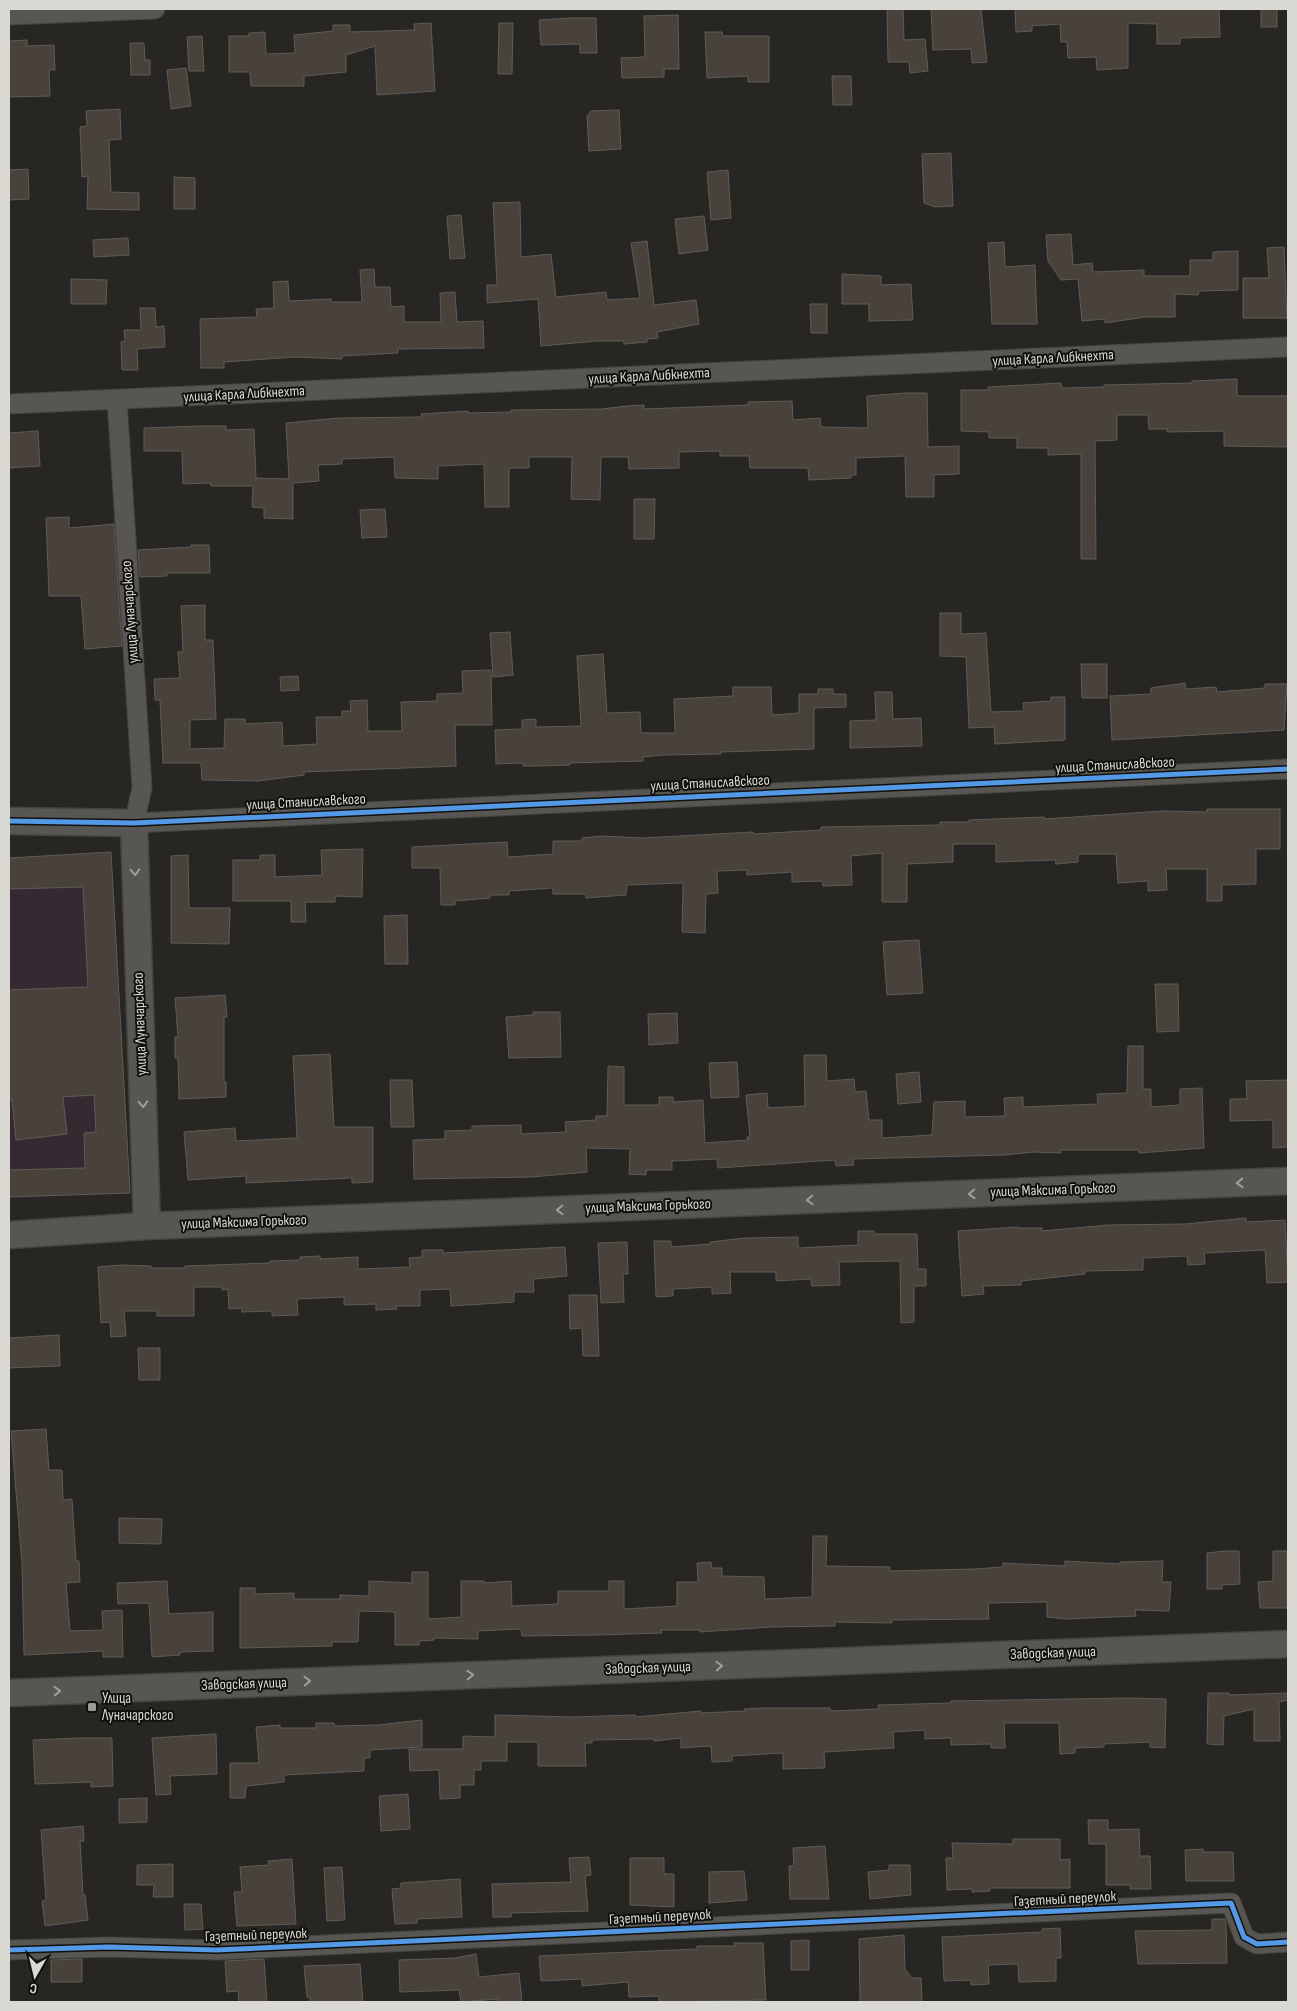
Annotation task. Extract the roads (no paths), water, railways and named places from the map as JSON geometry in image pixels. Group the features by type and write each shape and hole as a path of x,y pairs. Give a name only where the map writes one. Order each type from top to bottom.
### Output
{"main road":[{"path":"9,821 134,823"},
{"name":"улица Луначарского","path":"134,823 147,1226"},
{"name":"улица Максима Горького","path":"9,1235 147,1226 1288,1181"},
{"name":"Заводская улица","path":"9,1693 1288,1644"}],"street":[{"path":"9,15 155,9"},
{"name":"улица Карла Либкнехта","path":"9,404 1288,347"},
{"name":"улица Луначарского","path":"117,400 142,788 134,823"},
{"name":"улица Станиславского","path":"134,823 1288,769"},
{"name":"Газетный переулок","path":"9,1950 109,1947 216,1950 1231,1903 1244,1937 1256,1944 1288,1942"}],"place":[{"name":"Улица Луначарского","path":"92,1707"}]}
